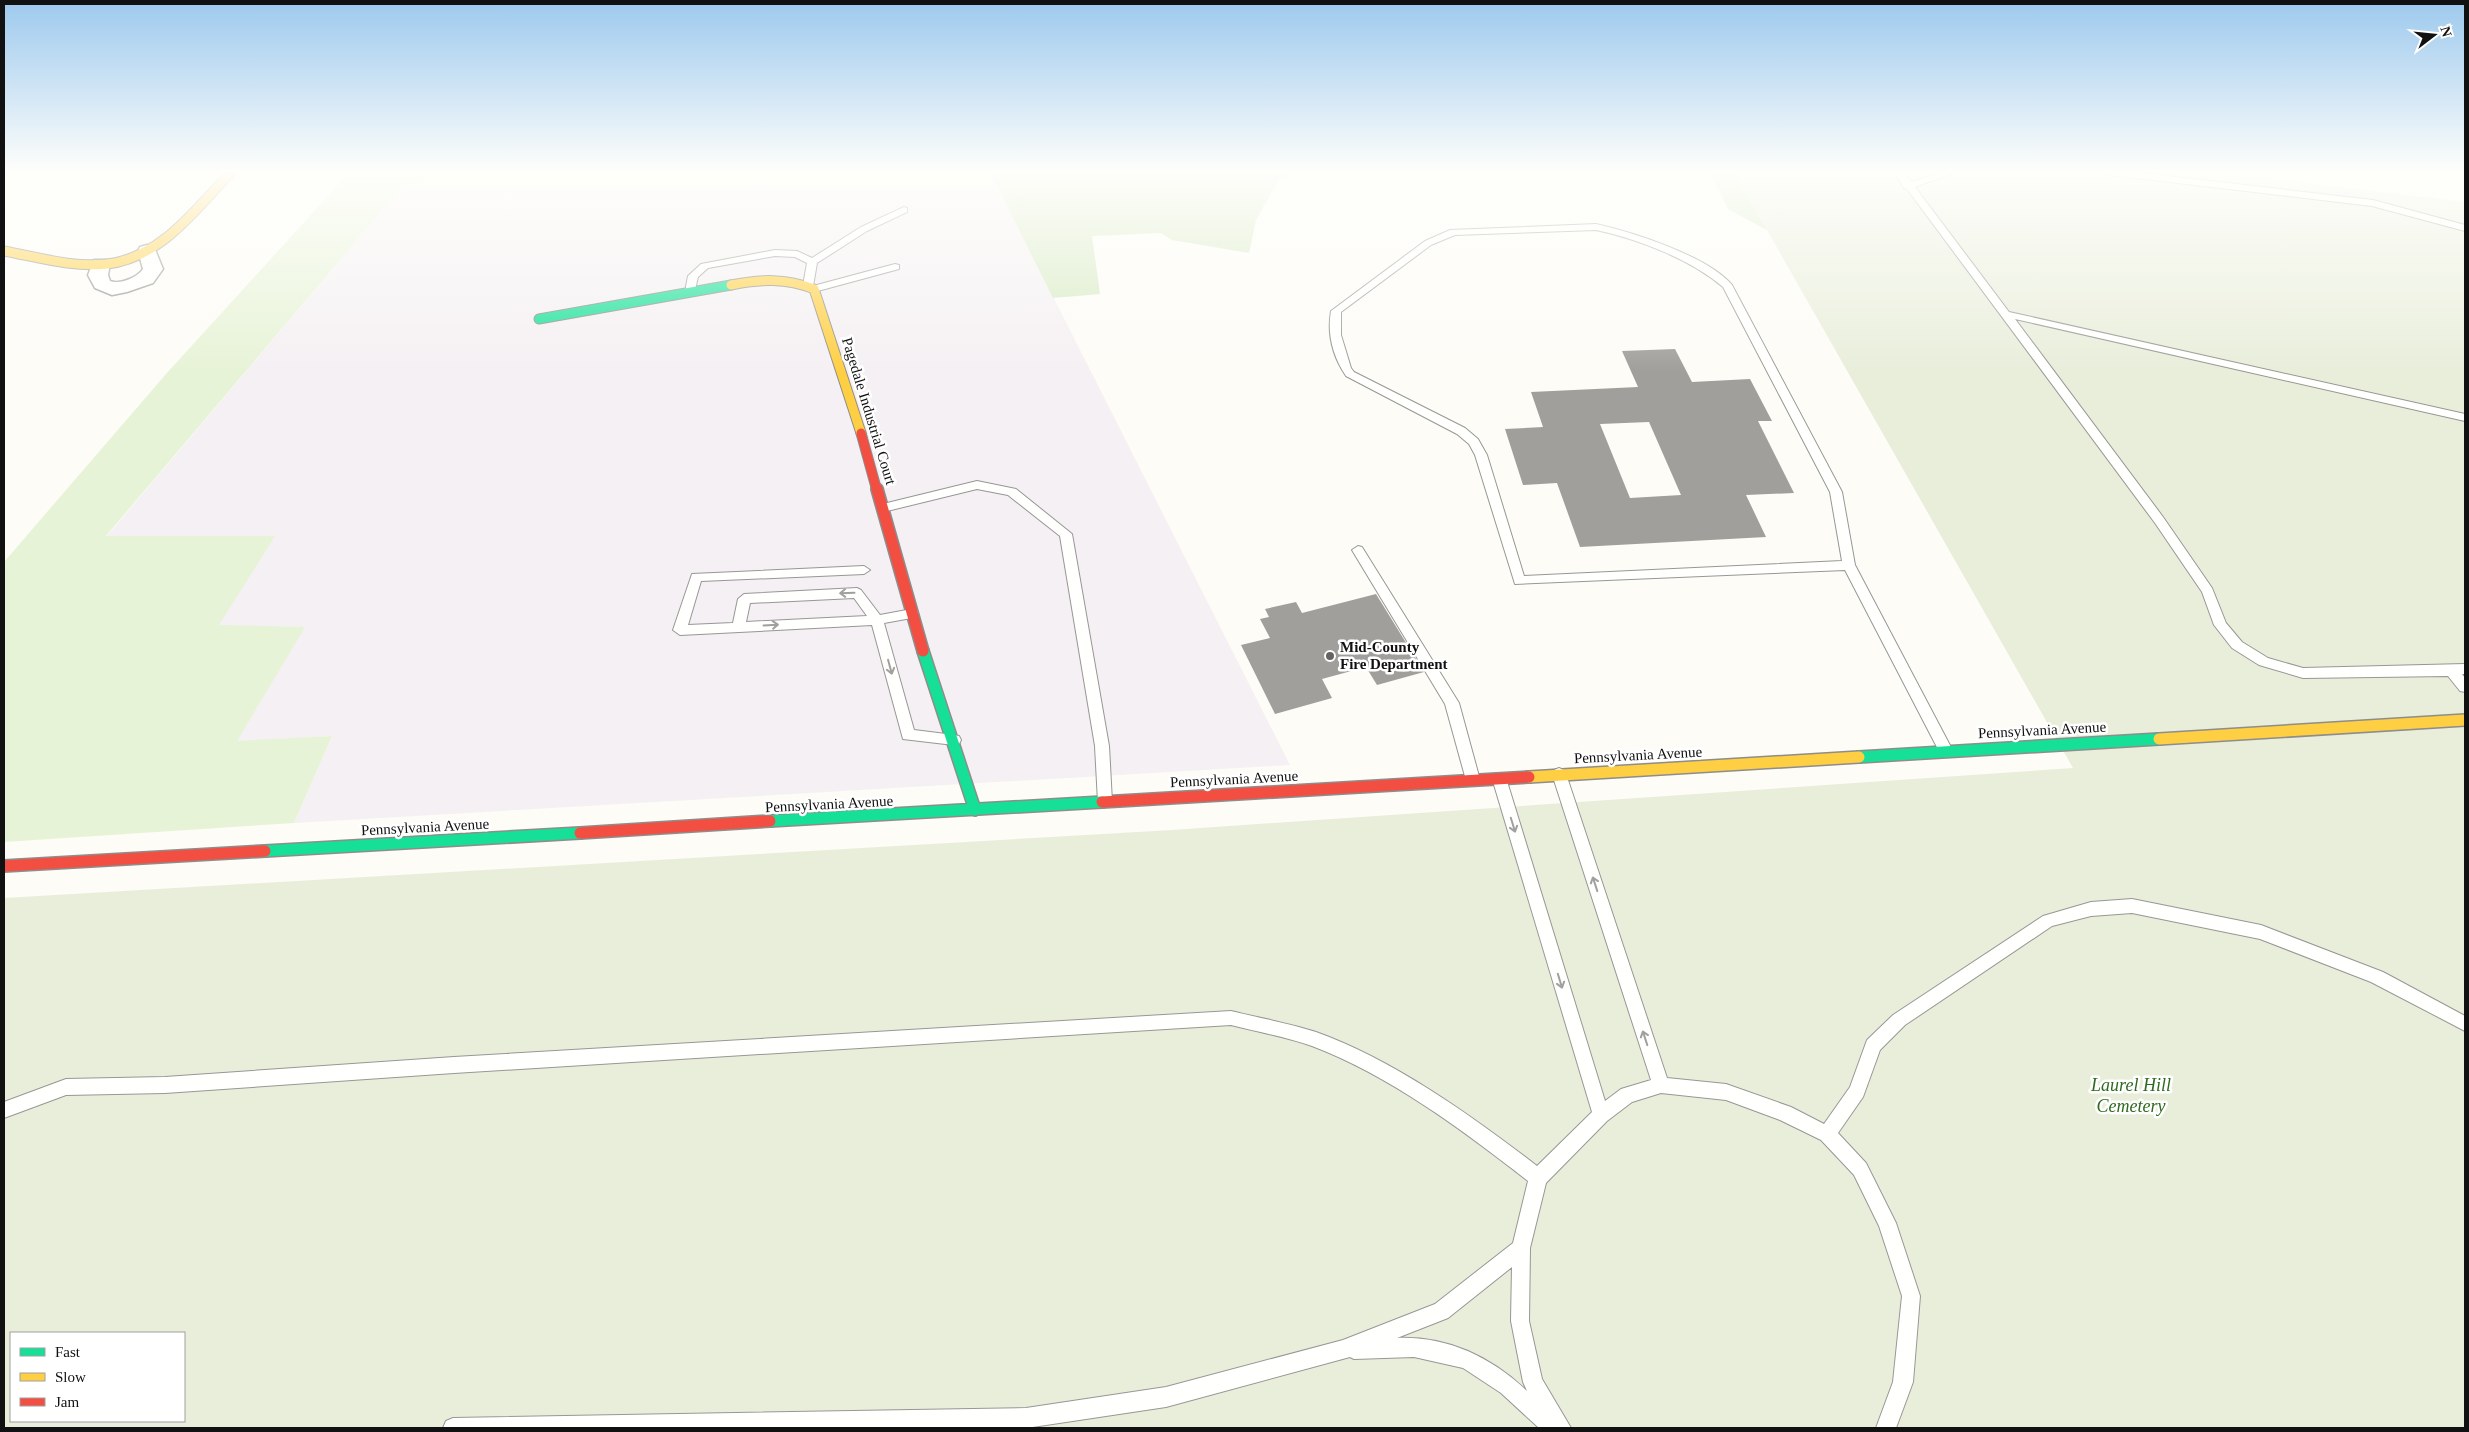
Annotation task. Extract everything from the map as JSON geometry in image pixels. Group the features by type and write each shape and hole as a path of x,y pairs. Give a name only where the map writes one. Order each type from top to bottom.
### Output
{"street":[{"path":"4,251 79,263 101,264 127,261 163,239"},
{"path":"101,264 98,275 102,284 112,289 128,287 146,279 153,268 147,250"},
{"path":"539,318 775,279 800,282 811,287"},
{"name":"Pagedale Industrial Court","path":"811,287 829,330 883,508 912,614 975,810"},
{"name":"Pennsylvania Avenue","path":"4,866 975,810 2465,720"}],"lane":[{"path":"812,262 847,239"},
{"path":"1437,239 1428,243 1336,311 1334,320 1342,364 1350,374 1461,431 1474,442 1481,455 1519,581 1849,564"},
{"path":"1633,239 1700,265 1717,275 1727,286 1836,492 1849,564 1946,751"},
{"path":"1947,239 2159,520 2208,591 2220,625 2236,645 2264,662 2302,672 2459,670 2465,687"},
{"path":"690,292 693,276 705,266 776,254 797,254 812,262"},
{"path":"812,262 811,287 895,267"},
{"path":"2004,314 2465,417"},
{"path":"883,508 977,485 1012,492 1066,534 1102,746 1105,802"},
{"path":"1358,550 1452,703 1473,780"},
{"path":"864,570 696,577 680,630 877,620 912,614"},
{"path":"768,597 773,574"},
{"path":"740,626 744,599 857,593 877,620 908,735 954,740"},
{"path":"1559,774 1661,1085"},
{"path":"1499,778 1601,1115"},
{"path":"1827,1134 1857,1091 1873,1046 1898,1020 2048,921 2091,909 2132,906 2261,932 2377,976 2465,1024"},
{"path":"4,1110 66,1087 164,1085 454,1065 1231,1018 1314,1038 1373,1066 1472,1126 1538,1178"},
{"path":"1561,1428 1533,1382 1520,1321 1521,1248 1538,1178 1601,1115 1627,1095 1661,1085 1726,1092 1785,1113 1827,1134 1860,1169 1887,1223 1911,1296 1904,1382 1886,1428"},
{"path":"453,1428 860,1425 1026,1418 1166,1397 1343,1350 1441,1311 1521,1248"},
{"path":"1343,1350 1414,1347 1467,1359 1508,1386 1553,1428"}],"shaded area":[{"path":"358,239 1024,239 1290,765 294,823 332,736 237,742 219,625 106,537"}],"green space":[{"path":"289,239 358,239 106,536 275,536 219,625 305,627 237,741 332,736 294,823 4,842 4,562 166,374"},
{"path":"1023,239 1092,239 1100,294 1053,298"},
{"path":"1170,239 1252,239 1249,253"},
{"name":"Laurel Hill Cemetery","path":"1772,239 2465,239 2465,1428 4,1428 4,898 1172,830 2073,768"}],"building":[{"path":"1675,349 1692,382 1750,379 1772,421 1758,421 1794,493 1746,495 1766,537 1580,547 1557,483 1523,485 1505,429 1543,427 1531,392 1638,387 1622,351","holes":["1649,422 1681,495 1630,498 1600,424"]},
{"name":"Mid-County Fire Department","path":"1376,594 1424,672 1377,685 1366,667 1322,679 1332,698 1275,714 1241,645 1270,638 1260,619 1269,617 1265,609 1296,602 1302,613"}],"traffic: fast":[{"path":"539,319 731,285"},
{"path":"923,651 975,810"},
{"path":"1859,757 2159,739"},
{"path":"770,821 1102,802"},
{"path":"265,851 580,833"}],"traffic: slow":[{"path":"4,251 55,261 94,265 126,260 144,253 164,239"},
{"path":"731,285 773,280 794,282 814,289 861,433"},
{"path":"2159,739 2465,720"},
{"path":"1529,777 1859,757"}],"traffic: jam":[{"path":"861,433 923,651"},
{"path":"1102,802 1529,777"},
{"path":"580,833 770,821"},
{"path":"4,866 265,851"}],"place":[{"name":"Mid-County Fire Department","path":"1330,656"}]}
